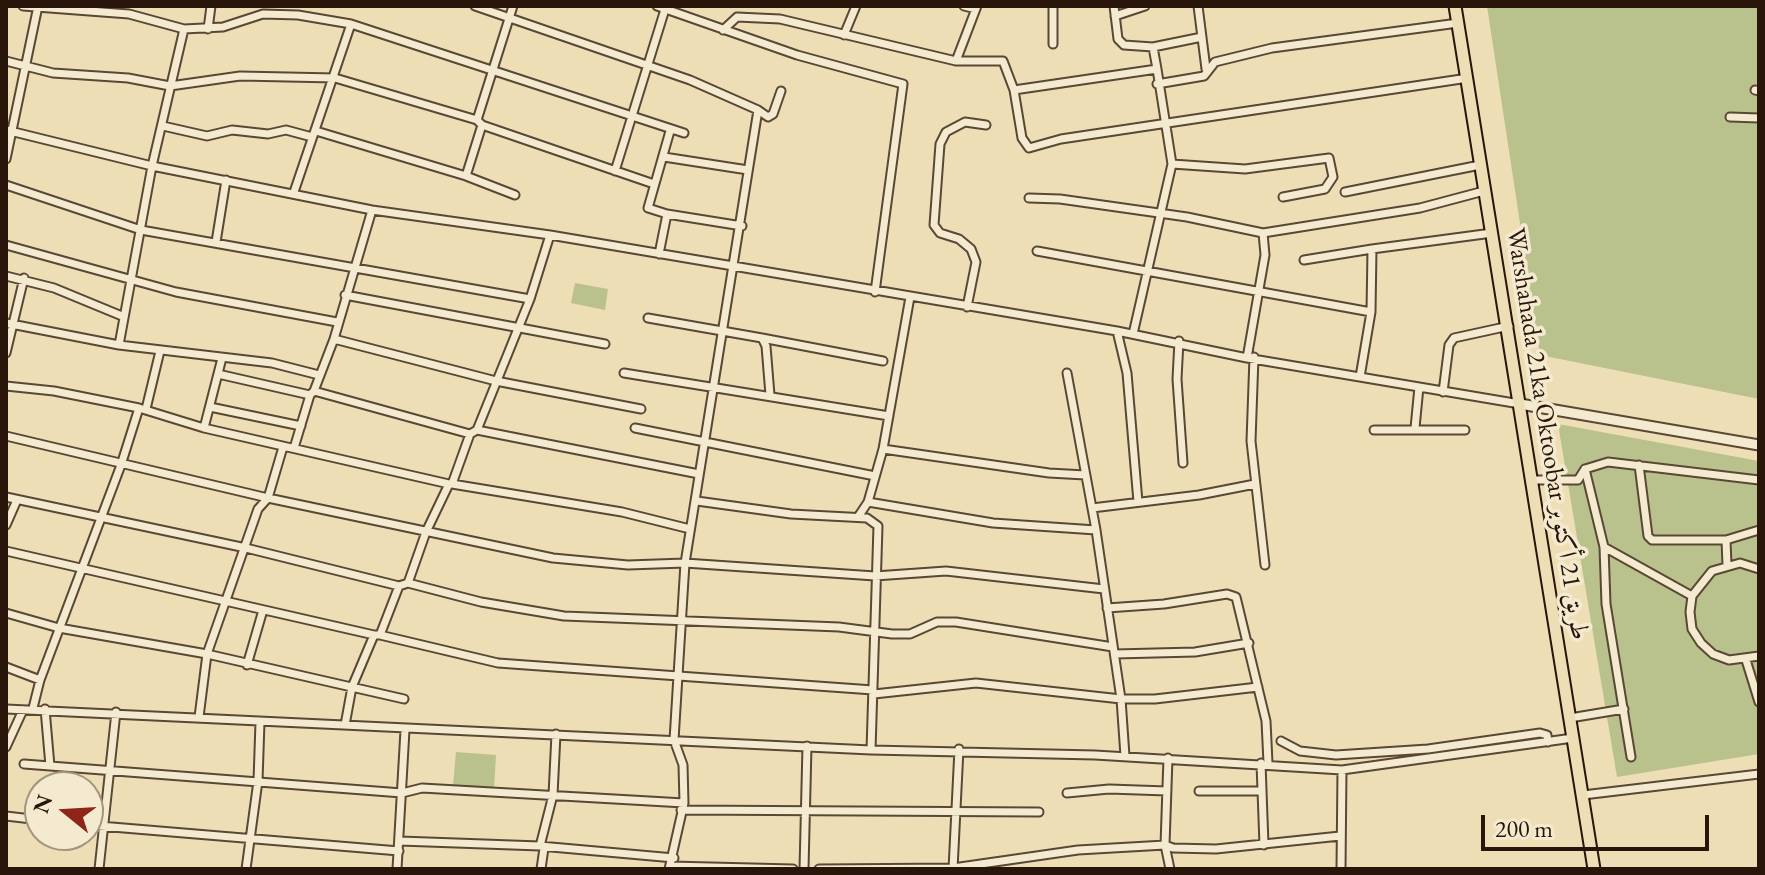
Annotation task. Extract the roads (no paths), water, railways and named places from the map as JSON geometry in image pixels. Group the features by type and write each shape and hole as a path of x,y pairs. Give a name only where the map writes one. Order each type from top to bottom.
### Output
{"main road":[{"name":"Warshahada 21ka Oktoobar طريق 21 أكتوبر","path":"1455,6 1509,326 1594,869"}],"street":[{"path":"23,6 129,14 184,29 208,29 263,14 298,15 351,24 670,131 684,133"},
{"path":"208,29 211,6"},
{"path":"475,6 690,80 768,117 773,114 781,91"},
{"path":"466,176 513,6"},
{"path":"844,35 856,6"},
{"path":"956,61 976,7 964,6"},
{"path":"1053,6 1053,44"},
{"path":"1114,6 1121,44 1153,47 1202,37"},
{"path":"1115,16 1145,6"},
{"path":"1198,6 1206,69"},
{"path":"6,159 8,130 38,7"},
{"path":"615,171 663,7 810,59 903,84 875,292"},
{"path":"723,30 737,17 780,19 956,61 1005,62 1014,90 1022,138 1029,148 1061,139 1468,78"},
{"path":"1157,84 1200,77 1215,62 1272,48 1458,23"},
{"path":"294,192 351,24"},
{"path":"119,345 152,166 184,29"},
{"path":"1133,334 1172,164 1153,47"},
{"path":"6,61 53,73 128,78 170,86 240,76 335,78 479,123 654,184"},
{"path":"1014,90 1157,69"},
{"path":"671,864 683,807 683,765 674,740 679,620 685,563 723,332 730,268 742,226 758,110"},
{"path":"1730,117 1759,118"},
{"path":"967,307 976,262 971,249 959,239 940,233 934,225 940,144 946,132 965,122 986,125"},
{"path":"163,126 207,136 232,130 268,134 286,130 314,134 466,176 515,195"},
{"path":"8,130 152,166 372,210 550,235 730,268 1179,341 1443,392 1759,445"},
{"path":"670,131 648,210 742,226"},
{"path":"664,157 748,170"},
{"path":"1172,164 1245,169 1329,158 1333,177 1331,185 1325,189 1283,197"},
{"path":"1345,192 1480,165"},
{"path":"216,242 226,180"},
{"path":"6,185 141,230 530,299"},
{"path":"1029,198 1060,199 1217,222 1263,233 1420,208 1484,191"},
{"path":"294,448 334,339 352,267 372,210"},
{"path":"659,254 667,214"},
{"path":"1263,233 1265,255 1257,290 1251,357 1251,441 1265,565"},
{"path":"1304,260 1372,249 1447,242 1492,233"},
{"path":"408,583 426,532 451,484 530,299 550,235"},
{"path":"6,245 132,280 337,322"},
{"path":"1360,377 1371,312 1372,249"},
{"path":"1037,251 1371,312"},
{"path":"6,276 24,278 122,316"},
{"path":"6,353 9,323 24,278"},
{"path":"345,295 605,344"},
{"path":"858,517 868,502 883,449 910,297"},
{"path":"648,318 883,361"},
{"path":"9,323 119,345 272,363 319,375"},
{"path":"1443,392 1449,345 1454,338 1509,326"},
{"path":"1117,331 1127,373 1138,502"},
{"path":"762,338 766,346 770,395"},
{"path":"334,339 496,381 641,409"},
{"path":"1179,341 1177,379 1183,463"},
{"path":"33,708 40,680 102,518 160,351"},
{"path":"204,428 222,358"},
{"path":"624,373 889,416"},
{"path":"1067,373 1096,530 1121,699 1125,756"},
{"path":"218,374 473,432 699,474"},
{"path":"6,386 54,391 142,408 204,428 283,447 451,484 622,512 690,529"},
{"path":"1415,428 1419,387"},
{"path":"210,407 301,426"},
{"path":"635,428 875,476"},
{"path":"1374,430 1465,430"},
{"path":"6,436 268,498 553,558 628,565 685,563 875,576 946,571 1104,589"},
{"path":"199,717 207,654 258,509 268,498 283,447"},
{"path":"883,449 1049,473 1085,475"},
{"path":"1532,480 1578,480 1585,469 1608,462 1759,480"},
{"path":"1639,465 1650,539 1726,540 1759,530"},
{"path":"1585,469 1604,547 1606,604 1631,757"},
{"path":"1092,508 1255,484"},
{"path":"6,497 246,548 399,586 408,583 481,602 564,616 839,627 910,634 937,622 956,622 1114,650 1195,652 1249,643"},
{"path":"6,525 17,500"},
{"path":"697,501 791,514 867,518 878,526 871,750"},
{"path":"868,502 993,523 1096,530"},
{"path":"1726,540 1727,565"},
{"path":"1604,547 1692,596"},
{"path":"6,551 498,663 874,692 976,683 1121,699 1191,698 1258,687"},
{"path":"1759,569 1740,563 1712,571 1692,596 1690,612 1692,629 1701,643 1721,657 1746,660 1759,656"},
{"path":"345,725 352,687 399,586"},
{"path":"1107,608 1138,603 1164,604 1227,594 1236,597 1266,721 1261,791 1264,845"},
{"path":"247,665 263,610"},
{"path":"6,613 59,628 207,654 404,699"},
{"path":"1746,660 1758,697"},
{"path":"6,667 40,680"},
{"path":"6,709 871,750 959,749 1125,756 1342,770 1573,738"},
{"path":"45,709 50,766"},
{"path":"1570,718 1624,709"},
{"path":"6,747 23,710"},
{"path":"116,712 104,826 399,851"},
{"path":"246,869 258,781 260,722"},
{"path":"397,869 405,730"},
{"path":"1281,741 1300,751 1336,755 1416,750 1540,733 1547,735 1548,742"},
{"path":"541,869 542,847 553,795 556,734"},
{"path":"804,869 807,746"},
{"path":"953,868 959,749"},
{"path":"1168,758 1165,845 1170,869"},
{"path":"24,764 402,793 422,788 553,795 683,807 1039,812"},
{"path":"1341,869 1342,770"},
{"path":"1583,795 1759,774"},
{"path":"1067,793 1109,789 1167,791"},
{"path":"1199,791 1261,791"},
{"path":"819,869 953,868 1078,850 1165,845 1193,850 1340,836"},
{"path":"400,841 542,847 671,864 793,869"}]}
